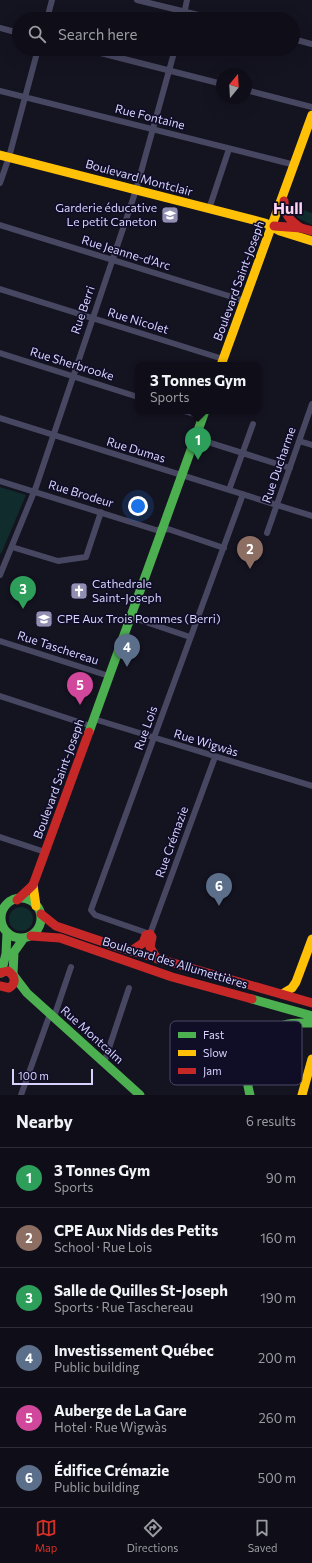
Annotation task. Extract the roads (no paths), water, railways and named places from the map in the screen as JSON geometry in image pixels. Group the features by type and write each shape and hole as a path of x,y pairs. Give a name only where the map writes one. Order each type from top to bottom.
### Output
{"main road":[{"name":"Boulevard Saint-Joseph","path":"222,362 285,194 312,115"},
{"name":"Boulevard Montclair","path":"4,156 273,226 301,228 312,231"},
{"path":"285,194 284,208 287,216 301,228"},
{"name":"Boulevard Montclair","path":"273,226 280,231 312,241"},
{"name":"Boulevard Saint-Joseph","path":"39,910 33,885 204,414"},
{"name":"Boulevard Saint-Joseph","path":"9,902 33,885"},
{"path":"0,973 6,954 2,915 9,902 28,900 39,910 40,927 27,937 14,952 15,982 4,989"},
{"name":"Boulevard des Allumettières","path":"39,910 50,922 59,927 156,959 312,1003"},
{"path":"3,927 15,937 27,937"},
{"path":"131,951 143,944 146,935 150,934 152,937 150,947 156,959"},
{"name":"Boulevard des Allumettières","path":"27,937 48,936 60,938 194,984 312,1016"},
{"path":"282,994 290,989 296,982 312,938"},
{"path":"0,973 8,971 14,975"},
{"name":"Rue Montcalm","path":"14,975 27,994 140,1095"},
{"name":"Rue Montcalm","path":"4,989 27,994"},
{"path":"302,1023 312,1023"},
{"path":"302,1095 312,1059"},
{"path":"246,1085 250,1095"},
{"path":"311,1095 312,1090"}],"street":[{"path":"49,12 52,0"},
{"path":"137,0 184,12 187,0"},
{"path":"0,28 12,31"},
{"path":"300,41 312,44"},
{"path":"0,183 4,156 25,98 36,56"},
{"path":"113,56 216,82"},
{"name":"Rue Berri","path":"0,575 34,491 136,190 173,56"},
{"name":"Rue Fontaine","path":"0,91 295,165"},
{"path":"252,92 312,107"},
{"path":"209,209 229,149"},
{"name":"Rue Jeanne-d'Arc","path":"0,225 245,301"},
{"name":"Rue Nicolet","path":"0,289 222,362"},
{"name":"Rue Sherbrooke","path":"0,353 135,395"},
{"name":"Rue Ducharme","path":"267,533 312,404"},
{"name":"Rue Dumas","path":"0,418 312,516"},
{"path":"229,490 253,424"},
{"path":"195,438 290,468"},
{"path":"299,441 312,445"},
{"name":"Rue Brodeur","path":"0,481 156,530 168,529 224,548"},
{"name":"Rue Lois","path":"150,934 95,915 91,910 243,494"},
{"path":"12,547 58,561 86,557 101,512"},
{"path":"131,617 190,638"},
{"name":"Rue Taschereau","path":"0,641 109,676"},
{"name":"Rue Wìgwàs","path":"0,696 154,738 312,786"},
{"name":"Rue Crémazie","path":"150,934 215,757"},
{"path":"0,836 45,852"},
{"path":"21,1095 71,967"},
{"path":"104,1062 129,988"}],"place":[{"name":"Garderie éducative Le petit Caneton","path":"170,215"},
{"name":"3 Tonnes Gym","path":"198,460"},
{"name":"CPE Aux Nids des Petits","path":"250,569"},
{"name":"Cathedrale Saint-Joseph","path":"79,591"},
{"name":"Salle de Quilles St-Joseph","path":"23,609"},
{"name":"CPE Aux Trois Pommes (Berri)","path":"44,619"},
{"name":"Investissement Québec","path":"127,667"},
{"name":"Auberge de La Gare","path":"80,705"},
{"name":"Édifice Crémazie","path":"219,906"}],"district":[{"name":"Hull","path":"288,208"}]}
